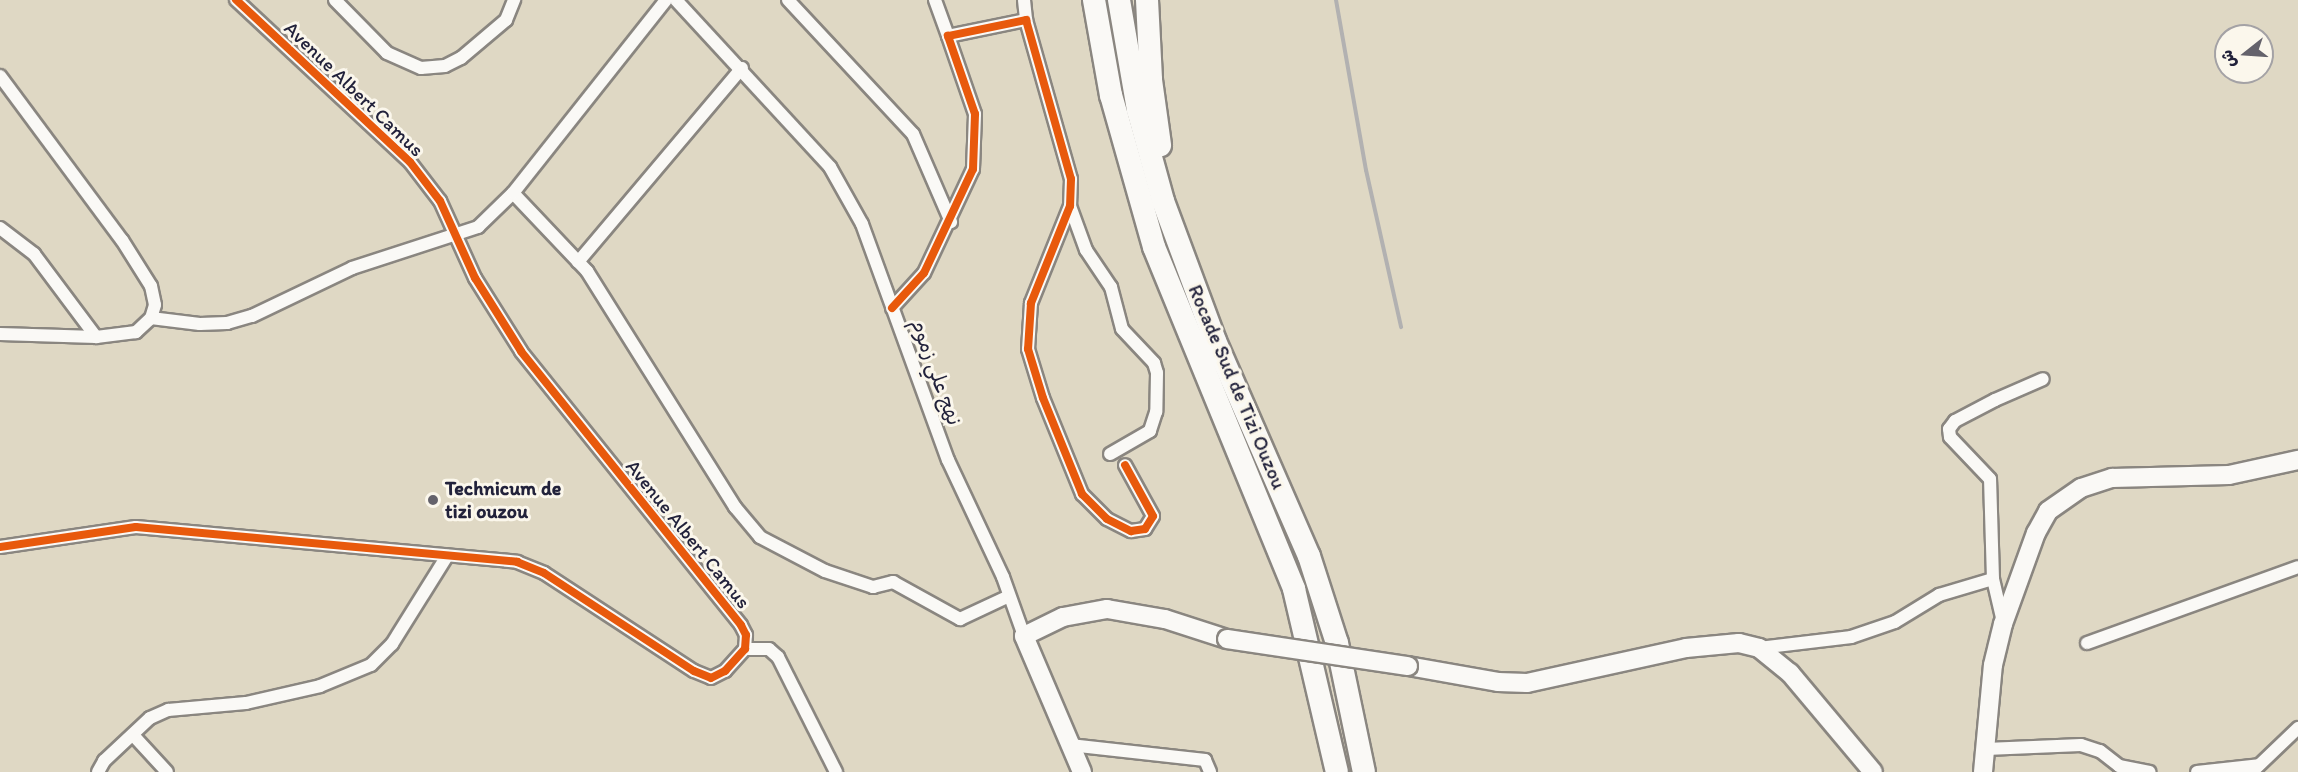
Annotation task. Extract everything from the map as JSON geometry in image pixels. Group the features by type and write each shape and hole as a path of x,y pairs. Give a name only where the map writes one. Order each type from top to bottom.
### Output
{"highway":[{"name":"Rocade Sud de Tizi Ouzou","path":"1094,0 1112,95 1154,247 1294,590 1337,772"},
{"name":"Rocade Sud de Tizi Ouzou","path":"1119,0 1138,110 1176,238 1215,340 1309,556 1337,643 1364,772"},
{"path":"1147,0 1151,80 1176,238"}],"main road":[{"path":"1983,772 1993,664 2003,624 2036,532 2048,511 2062,498 2112,478 2229,475 2298,460"},
{"path":"1082,772 1024,636 1063,617 1107,609 1165,619 1227,639 1498,682 1527,682 1720,644 1759,648 1790,673 1873,772"}],"street":[{"name":"Avenue Albert Camus","path":"236,0 410,162 440,201 459,236 475,278 521,351 741,625 746,635 745,649"},
{"path":"335,0 387,53 421,68 445,66 461,58 506,20 514,0"},
{"path":"151,318 200,324 227,323 252,316 352,268 459,236 478,227 513,193 666,0"},
{"name":"نهج علي زموم","path":"676,0 742,68 830,167 862,224 948,460 1009,596 1024,636"},
{"path":"788,0 913,134 951,222"},
{"path":"892,308 924,273 951,222 973,169 975,114 934,0"},
{"path":"1024,0 1026,20 1071,179 1071,206 1086,250 1111,287 1122,329 1154,363 1157,373 1156,412 1150,431 1110,454"},
{"path":"948,36 1026,20"},
{"path":"578,262 742,68"},
{"path":"0,76 128,249 151,286 155,305 151,318 136,332 96,337 0,334"},
{"path":"513,193 578,262 735,507 760,537 825,571 873,587 893,582 960,619 1009,596"},
{"path":"1071,206 1031,303 1028,349 1082,494 1107,519 1131,531 1144,529 1153,516 1125,465"},
{"path":"0,228 34,254 96,337"},
{"path":"2003,624 1993,579 1990,479 1950,436 1949,429 1955,421 2043,379"},
{"path":"0,547 135,527 517,562 543,573 711,678 725,671 745,649 768,650 778,657 836,772"},
{"path":"98,772 104,761 150,718 168,710 246,703 356,675 371,665 392,644 447,556"},
{"path":"2087,643 2298,567"},
{"path":"1759,648 1851,637 1895,622 1939,596 1993,579"},
{"path":"2197,772 2256,769 2298,728"},
{"path":"133,735 167,772"},
{"path":"1070,745 1205,760 1210,772"},
{"path":"1986,749 2081,745 2100,751 2119,765 2149,772"}],"railway":[{"path":"1336,0 1366,170 1401,327"}],"cycle path":[{"path":"0,547 136,527 517,562 544,573 694,671 711,678 725,671 745,649 746,635 741,625 521,351 475,278 440,201 410,162 236,0"},
{"path":"892,308 924,273 973,169 975,114 948,36 1026,20 1071,179 1070,206 1031,303 1028,349 1043,398 1082,494 1107,519 1131,531 1145,529 1153,516 1125,465"}],"place":[{"name":"Technicum de tizi ouzou","path":"433,500"}]}
